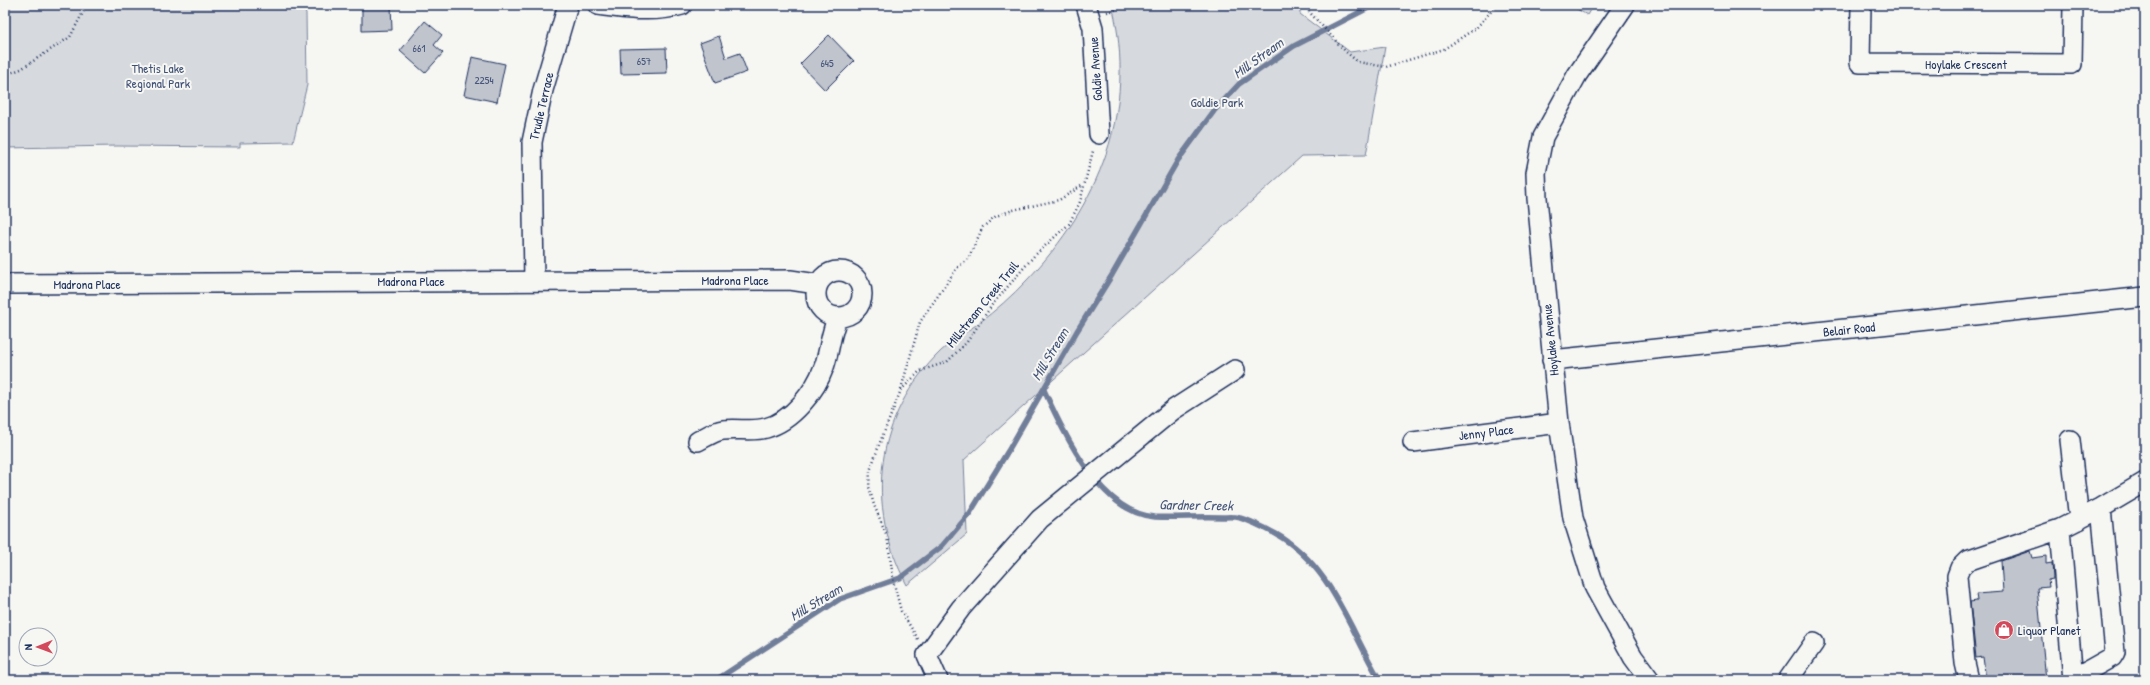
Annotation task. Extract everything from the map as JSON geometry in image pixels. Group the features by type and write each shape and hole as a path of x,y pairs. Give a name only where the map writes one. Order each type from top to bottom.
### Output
{"street":[{"name":"Trudie Terrace","path":"534,281 532,142 543,90 568,5"},
{"path":"598,5 632,10 662,10 682,5"},
{"name":"Hoylake Avenue","path":"1625,5 1578,76 1543,137 1536,173 1552,360 1559,422 1573,518 1595,588 1633,657 1650,680"},
{"name":"Hoylake Crescent","path":"1862,5 1860,64 2072,64 2073,5"},
{"name":"Goldie Avenue","path":"1088,11 1092,28 1099,134"},
{"path":"834,270 846,271 856,276 862,286 862,297 858,308 849,315 838,317 827,314 819,306 815,295 817,284 824,275 834,270"},
{"name":"Madrona Place","path":"5,284 790,280 817,284"},
{"name":"Belair Road","path":"1552,360 2145,297"},
{"path":"698,441 723,430 765,428 778,424 789,415 800,405 819,378 826,361 833,327 838,317"},
{"path":"938,680 927,655 961,608 1040,519 1173,410 1235,370"},
{"name":"Jenny Place","path":"1412,442 1559,422"},
{"path":"2070,440 2079,520"},
{"path":"1969,680 1965,663 1956,576 1960,568 1967,561 2060,529 2101,508 2145,482"},
{"path":"2060,529 2073,679 2112,657 2115,652 2101,508"},
{"path":"1788,680 1814,643"}],"path":[{"path":"5,75 20,69 70,37 87,5"},
{"path":"1088,11 1133,5"},
{"path":"1303,5 1346,52 1358,62 1386,67 1444,50 1476,28 1497,5"},
{"name":"Millstream Creek Trail","path":"927,655 901,611 894,584 888,536 874,506 869,487 872,465 901,390 920,371 947,362 967,342 992,305 1030,260 1069,224 1080,202 1099,134"},
{"path":"901,390 920,322 957,268 968,259 983,227 996,216 1013,210 1059,200 1084,185"}],"green space":[{"name":"Thetis Lake Regional Park","path":"5,5 300,5 306,13 307,85 293,142 240,143 240,147 117,146 5,148"},
{"name":"Goldie Park","path":"1112,5 1300,5 1300,14 1350,52 1385,47 1366,155 1302,156 964,460 967,534 907,585 893,554 885,523 881,492 883,462 890,432 902,403 919,376 941,351 992,313 1027,280 1052,251 1074,220 1092,187 1106,153 1116,118 1120,81 1119,44"},
{"path":"1570,5 1593,5 1587,15"}],"building":[{"path":"362,5 391,5 392,30 362,31"},
{"path":"425,21 442,35 434,45 443,53 425,73 400,51"},
{"path":"829,35 854,61 825,90 800,64"},
{"path":"719,36 726,58 740,53 747,72 715,83 700,43"},
{"path":"666,48 667,73 621,74 620,49"},
{"path":"472,57 505,64 497,102 464,95"},
{"name":"Liquor Planet","path":"2030,551 2032,558 2046,556 2046,564 2052,563 2053,579 2048,580 2049,587 2037,588 2046,680 1986,680 1983,657 1976,658 1970,602 1977,601 1976,594 2003,592 2001,561"}],"waterway":[{"name":"Mill Stream","path":"716,680 840,599 900,578 942,546 970,513 1008,451 1077,331 1112,275 1178,160 1214,111 1239,84 1294,46 1374,5"},
{"name":"Gardner Creek","path":"1044,390 1073,448 1086,468 1117,502 1135,512 1155,517 1238,517 1276,534 1295,547 1312,563 1325,581 1337,600 1380,680"}],"place":[{"name":"Liquor Planet","path":"2004,630"}]}
